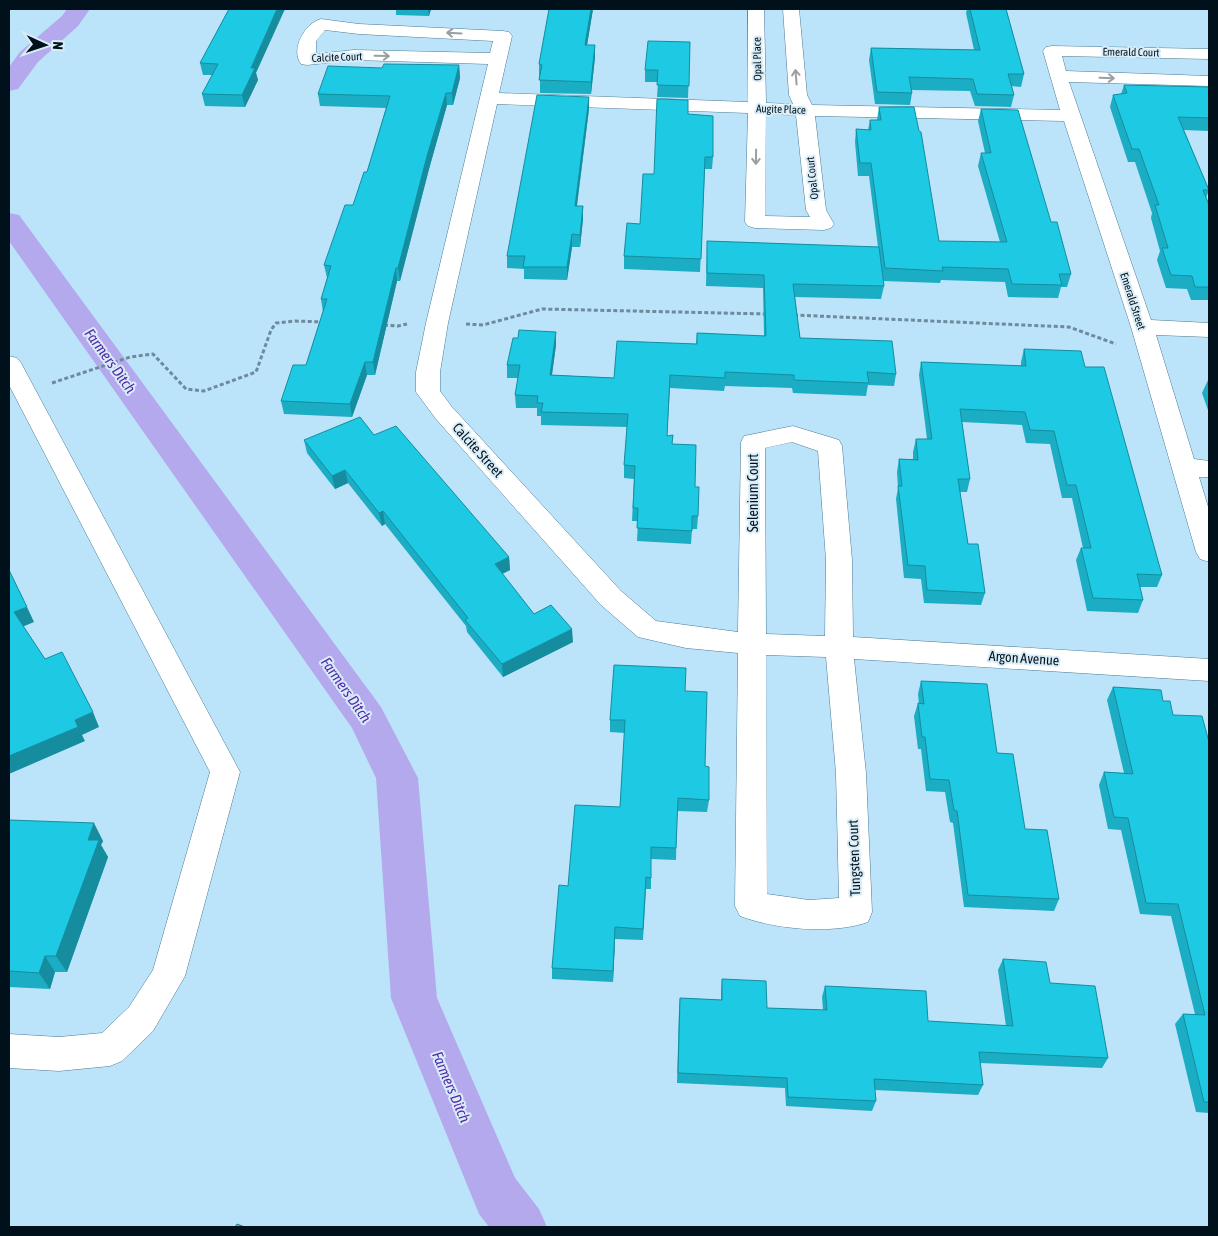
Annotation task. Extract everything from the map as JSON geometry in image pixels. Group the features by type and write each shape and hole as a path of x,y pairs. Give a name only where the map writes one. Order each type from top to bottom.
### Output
{"street":[{"name":"Opal Place","path":"756,9 757,108"},
{"name":"Opal Court","path":"757,108 755,222 824,224 816,210 805,110 798,95 791,9"},
{"name":"Calcite Court","path":"497,59 354,55 307,60 307,40 321,24 359,29 503,36"},
{"name":"Calcite Street","path":"503,36 437,323 428,372 428,392 611,598 648,630 686,637 753,644 839,647"},
{"name":"Emerald Court","path":"1052,51 1209,54"},
{"name":"Emerald Street","path":"1052,51 1071,116 1145,336 1183,467 1204,523 1209,552"},
{"name":"Emerald Court","path":"1058,76 1209,81"},
{"name":"Augite Place","path":"490,98 805,110 1071,116"},
{"path":"1145,336 1209,330"},
{"path":"9,363 225,772 168,976 141,1020 110,1049 59,1054 9,1051"},
{"name":"Selenium Court","path":"753,644 753,442 793,434 830,446 839,560 839,647"},
{"path":"1183,467 1209,469"},
{"name":"Tungsten Court","path":"753,644 751,906 809,915 856,912 851,773 839,647"},
{"name":"Argon Avenue","path":"839,647 1209,670"}],"path":[{"path":"380,325 398,326 413,322 483,325 542,309 608,309 774,315"},
{"path":"793,315 1069,327 1117,345 1145,336"},
{"path":"76,376 130,358 153,354 186,389 204,391 256,372 271,330 276,323 295,321 323,322"}],"building":[{"path":"229,9 277,9 251,68 255,68 242,95 202,94 218,64 200,63"},
{"path":"549,9 591,9 585,45 595,45 591,82 539,80 542,65 539,64"},
{"path":"970,9 1006,9 1024,74 1008,74 1014,95 977,94 973,79 909,77 912,93 877,92 871,48 980,50"},
{"path":"648,41 690,42 689,86 657,85 658,70 645,70"},
{"path":"384,64 459,65 452,93 446,93 427,156 398,268 396,268 373,362 365,362 350,404 281,401 293,365 306,365 327,299 321,299 331,266 324,265 345,205 353,205 364,172 367,172 390,96 318,94 328,66 382,68"},
{"path":"1124,85 1209,87 1209,118 1178,117 1209,190 1203,190 1209,205 1209,287 1195,287 1192,276 1171,275 1162,248 1168,248 1155,205 1159,205 1139,149 1132,149 1113,95 1127,93"},
{"path":"537,95 589,97 575,206 583,206 580,235 572,234 567,267 523,267 525,256 507,256"},
{"path":"657,99 688,100 688,114 713,116 713,157 705,157 701,259 624,256 627,223 640,224 643,174 654,174"},
{"path":"879,107 914,107 919,131 921,132 939,241 1007,242 981,153 991,153 981,109 1018,110 1051,222 1057,222 1071,274 1059,274 1062,285 1012,284 1008,269 942,267 943,271 885,268 871,163 860,163 856,129 871,130 870,120 881,120"},
{"path":"707,241 879,247 884,286 793,284 800,338 892,341 896,374 867,372 869,383 794,380 794,375 725,372 725,378 670,375 667,436 673,435 672,444 696,445 695,487 699,487 698,516 692,516 692,531 637,528 638,508 633,508 635,466 624,465 628,414 541,412 543,403 537,403 538,396 515,395 520,365 507,365 513,338 518,338 519,330 556,332 550,375 614,378 617,341 697,344 697,333 766,336 764,275 707,273"},
{"path":"1024,349 1081,351 1085,367 1104,367 1162,575 1137,574 1143,600 1093,598 1081,548 1091,548 1076,485 1067,485 1054,431 1030,430 1025,412 960,409 970,479 958,479 968,544 978,544 985,593 927,590 925,566 908,565 898,486 902,486 899,459 918,460 916,439 932,439 921,362 1026,366"},
{"path":"360,417 374,435 396,426 509,557 495,564 534,614 551,605 572,629 502,664 465,620 468,618 383,511 379,513 345,470 332,476 304,440"},
{"path":"9,570 27,607 14,612 45,659 62,652 93,712 75,720 78,727 9,756"},
{"path":"614,665 686,668 685,691 707,692 705,766 709,767 709,800 678,798 676,848 651,847 651,878 646,877 643,929 615,927 613,971 552,968 559,885 568,886 575,805 620,807 625,720 610,720"},
{"path":"921,681 987,684 997,753 1013,754 1025,829 1047,830 1059,899 968,895 957,811 954,810 949,780 930,779 925,737 922,737 918,703 924,704"},
{"path":"1113,687 1161,690 1163,701 1170,701 1173,715 1202,716 1209,742 1209,1102 1204,1102 1183,1014 1205,1015 1178,904 1146,903 1128,818 1114,817 1104,772 1133,774"},
{"path":"9,820 94,823 88,840 99,840 56,956 45,956 39,973 9,971"},
{"path":"1003,959 1046,962 1050,983 1095,986 1108,1058 979,1052 983,1085 874,1079 876,1101 788,1097 787,1078 678,1073 680,998 722,1000 722,979 766,981 767,1008 827,1010 825,986 926,991 928,1021 1013,1026"}],"waterway":[{"name":"Farmers Ditch","path":"9,84 29,57 70,21 78,9"},
{"name":"Farmers Ditch","path":"9,221 367,718 397,778 414,998 497,1196 521,1227"}]}
